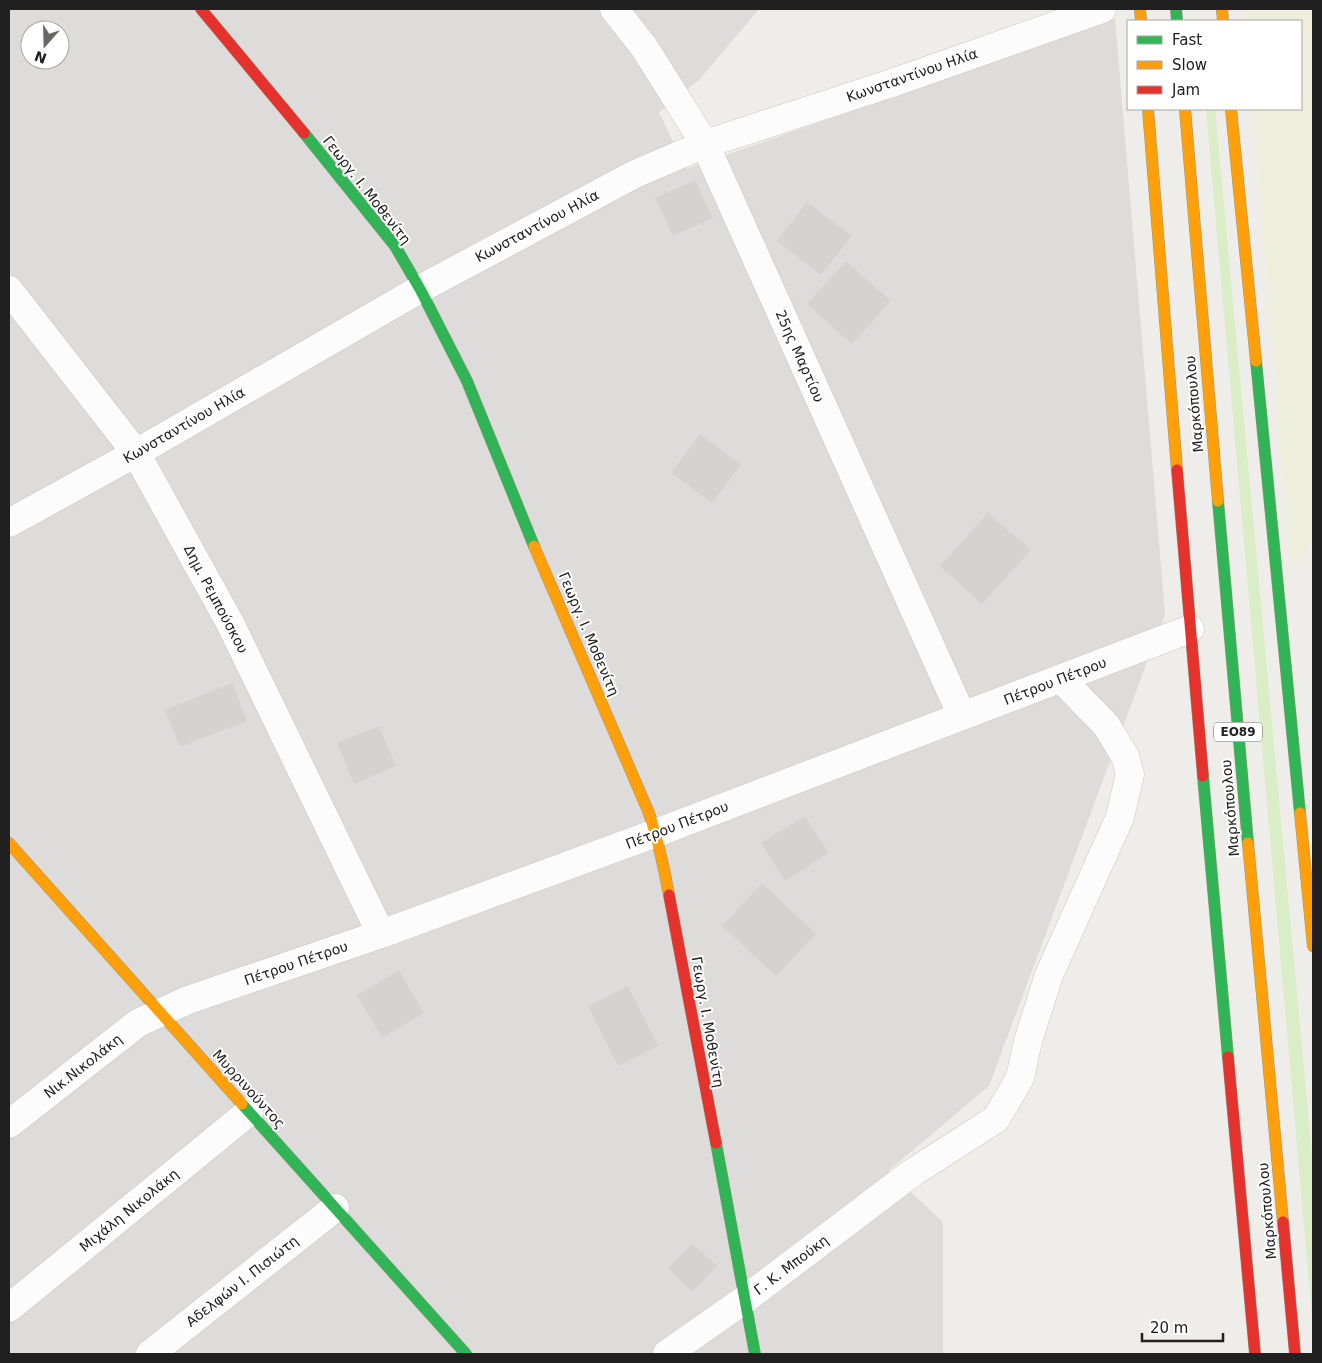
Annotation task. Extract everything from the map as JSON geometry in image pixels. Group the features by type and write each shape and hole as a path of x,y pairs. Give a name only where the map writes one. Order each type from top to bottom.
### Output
{"main road":[{"name":"Γεωργ. Ι. Μοθενίτη","path":"201,9 395,246 420,289 467,381 528,531 656,833 663,861 755,1354"},
{"path":"1148,110 1190,629 1255,1354"},
{"name":"Μαρκόπουλου","path":"1185,110 1225,588 1295,1354"},
{"path":"1232,110 1313,946"},
{"name":"Μυρρινούντος","path":"9,843 466,1354"}],"street":[{"name":"25ης Μαρτίου","path":"614,9 644,47 705,144 962,716"},
{"name":"Κωνσταντίνου Ηλία","path":"9,524 420,289 635,174 705,144 892,83 1102,9"},
{"name":"Δημ. Ρεμπούσκου","path":"9,290 136,453 230,623 381,934"},
{"name":"Πέτρου Πέτρου","path":"161,1013 188,1000 381,934 656,833 1190,629"},
{"name":"Γ. Κ. Μπούκη","path":"667,1354 744,1300 912,1173 996,1119 1020,1078 1028,1041 1049,975 1120,818 1130,774 1126,756 1106,726 1061,678"},
{"name":"Νικ.Νικολάκη","path":"9,1124 138,1023 161,1013"},
{"name":"Μιχάλη Νικολάκη","path":"9,1308 249,1112"},
{"name":"Αδελφών Ι. Πισιώτη","path":"150,1354 335,1208"}],"shaded area":[{"path":"9,9 759,9 700,79 659,112 686,169 1115,19 1165,614 989,1086 888,1171 943,1222 943,1354 9,1354"}],"green space":[{"path":"1245,9 1313,9 1313,543 1302,560 1289,563 1253,110 1302,110 1302,20 1246,20"},
{"path":"1206,110 1215,110 1313,1167 1313,1328"}],"building":[{"path":"695,180 713,218 673,236 655,198"},
{"path":"807,202 852,236 821,275 777,241"},
{"path":"846,261 891,301 852,344 807,304"},
{"path":"700,434 741,465 712,503 671,473"},
{"path":"988,513 1031,550 982,604 940,566"},
{"path":"232,683 247,721 180,747 165,710"},
{"path":"379,726 396,766 354,784 337,743"},
{"path":"805,816 829,853 785,881 761,843"},
{"path":"762,883 816,934 776,976 722,926"},
{"path":"399,970 424,1013 382,1038 357,995"},
{"path":"628,986 658,1046 618,1066 588,1006"},
{"path":"692,1243 717,1266 692,1292 668,1268"}],"traffic: fast":[{"path":"1176,9 1177,20"},
{"path":"304,133 395,246 420,289 467,381 534,546"},
{"path":"1256,361 1300,813"},
{"path":"1218,501 1248,843"},
{"path":"1203,776 1228,1057"},
{"path":"242,1104 466,1354"},
{"path":"716,1143 755,1354"}],"traffic: slow":[{"path":"1140,9 1141,20"},
{"path":"1222,9 1223,20"},
{"path":"1148,110 1177,470"},
{"path":"1185,110 1218,501"},
{"path":"1231,110 1256,361"},
{"path":"534,546 649,813 669,895"},
{"path":"1300,813 1313,946"},
{"path":"9,843 242,1104"},
{"path":"1248,843 1283,1222"}],"traffic: jam":[{"path":"201,9 304,133"},
{"path":"1177,470 1203,776"},
{"path":"669,895 716,1143"},
{"path":"1228,1057 1255,1354"},
{"path":"1283,1222 1295,1354"}]}
